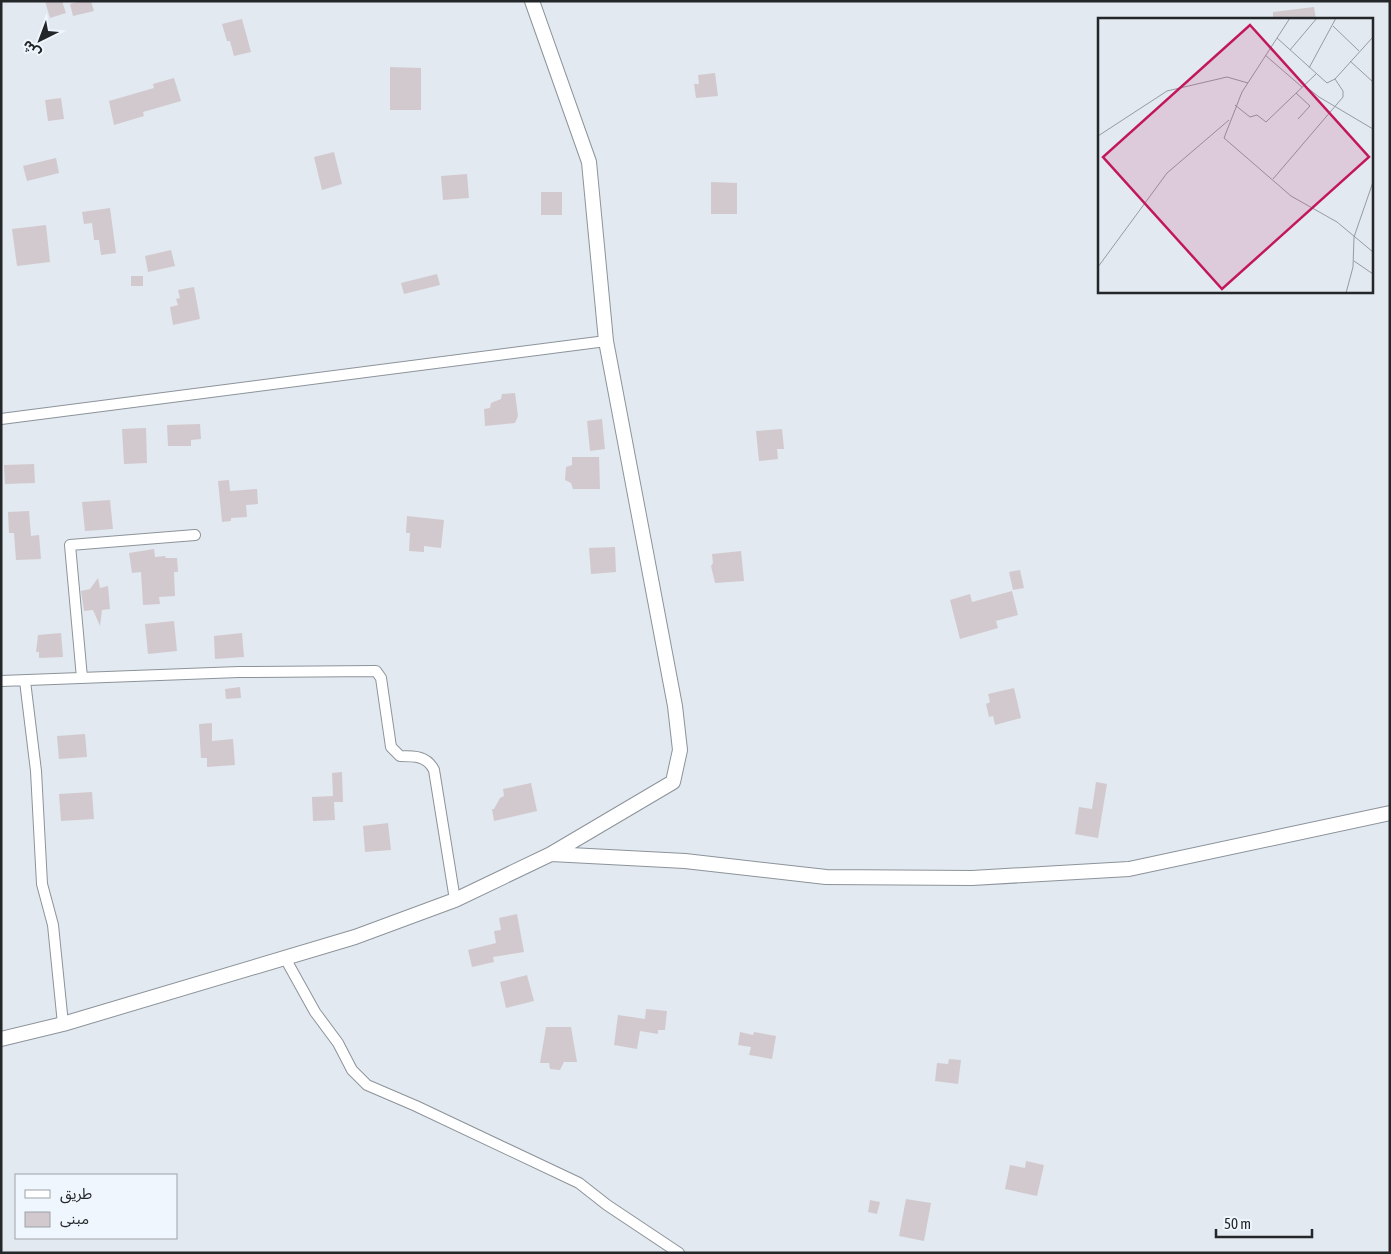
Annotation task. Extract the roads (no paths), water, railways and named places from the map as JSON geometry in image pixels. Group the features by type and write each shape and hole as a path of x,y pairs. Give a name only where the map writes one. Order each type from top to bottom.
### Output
{"street":[{"path":"1,1039 63,1024 355,937 455,900 551,854 673,782 680,750 675,706 606,341 589,162 532,1"},
{"path":"1,419 606,341"},
{"path":"82,678 70,545 195,535"},
{"path":"1,681 239,672 376,671 381,678 391,747 400,756 418,756 430,763 434,770 455,900"},
{"path":"25,681 36,771 42,884 52,925 63,1024"},
{"path":"551,854 685,861 826,877 972,878 1129,869 1390,813"},
{"path":"285,958 315,1012 338,1043 352,1070 368,1085 579,1183 607,1205 678,1253"}]}
